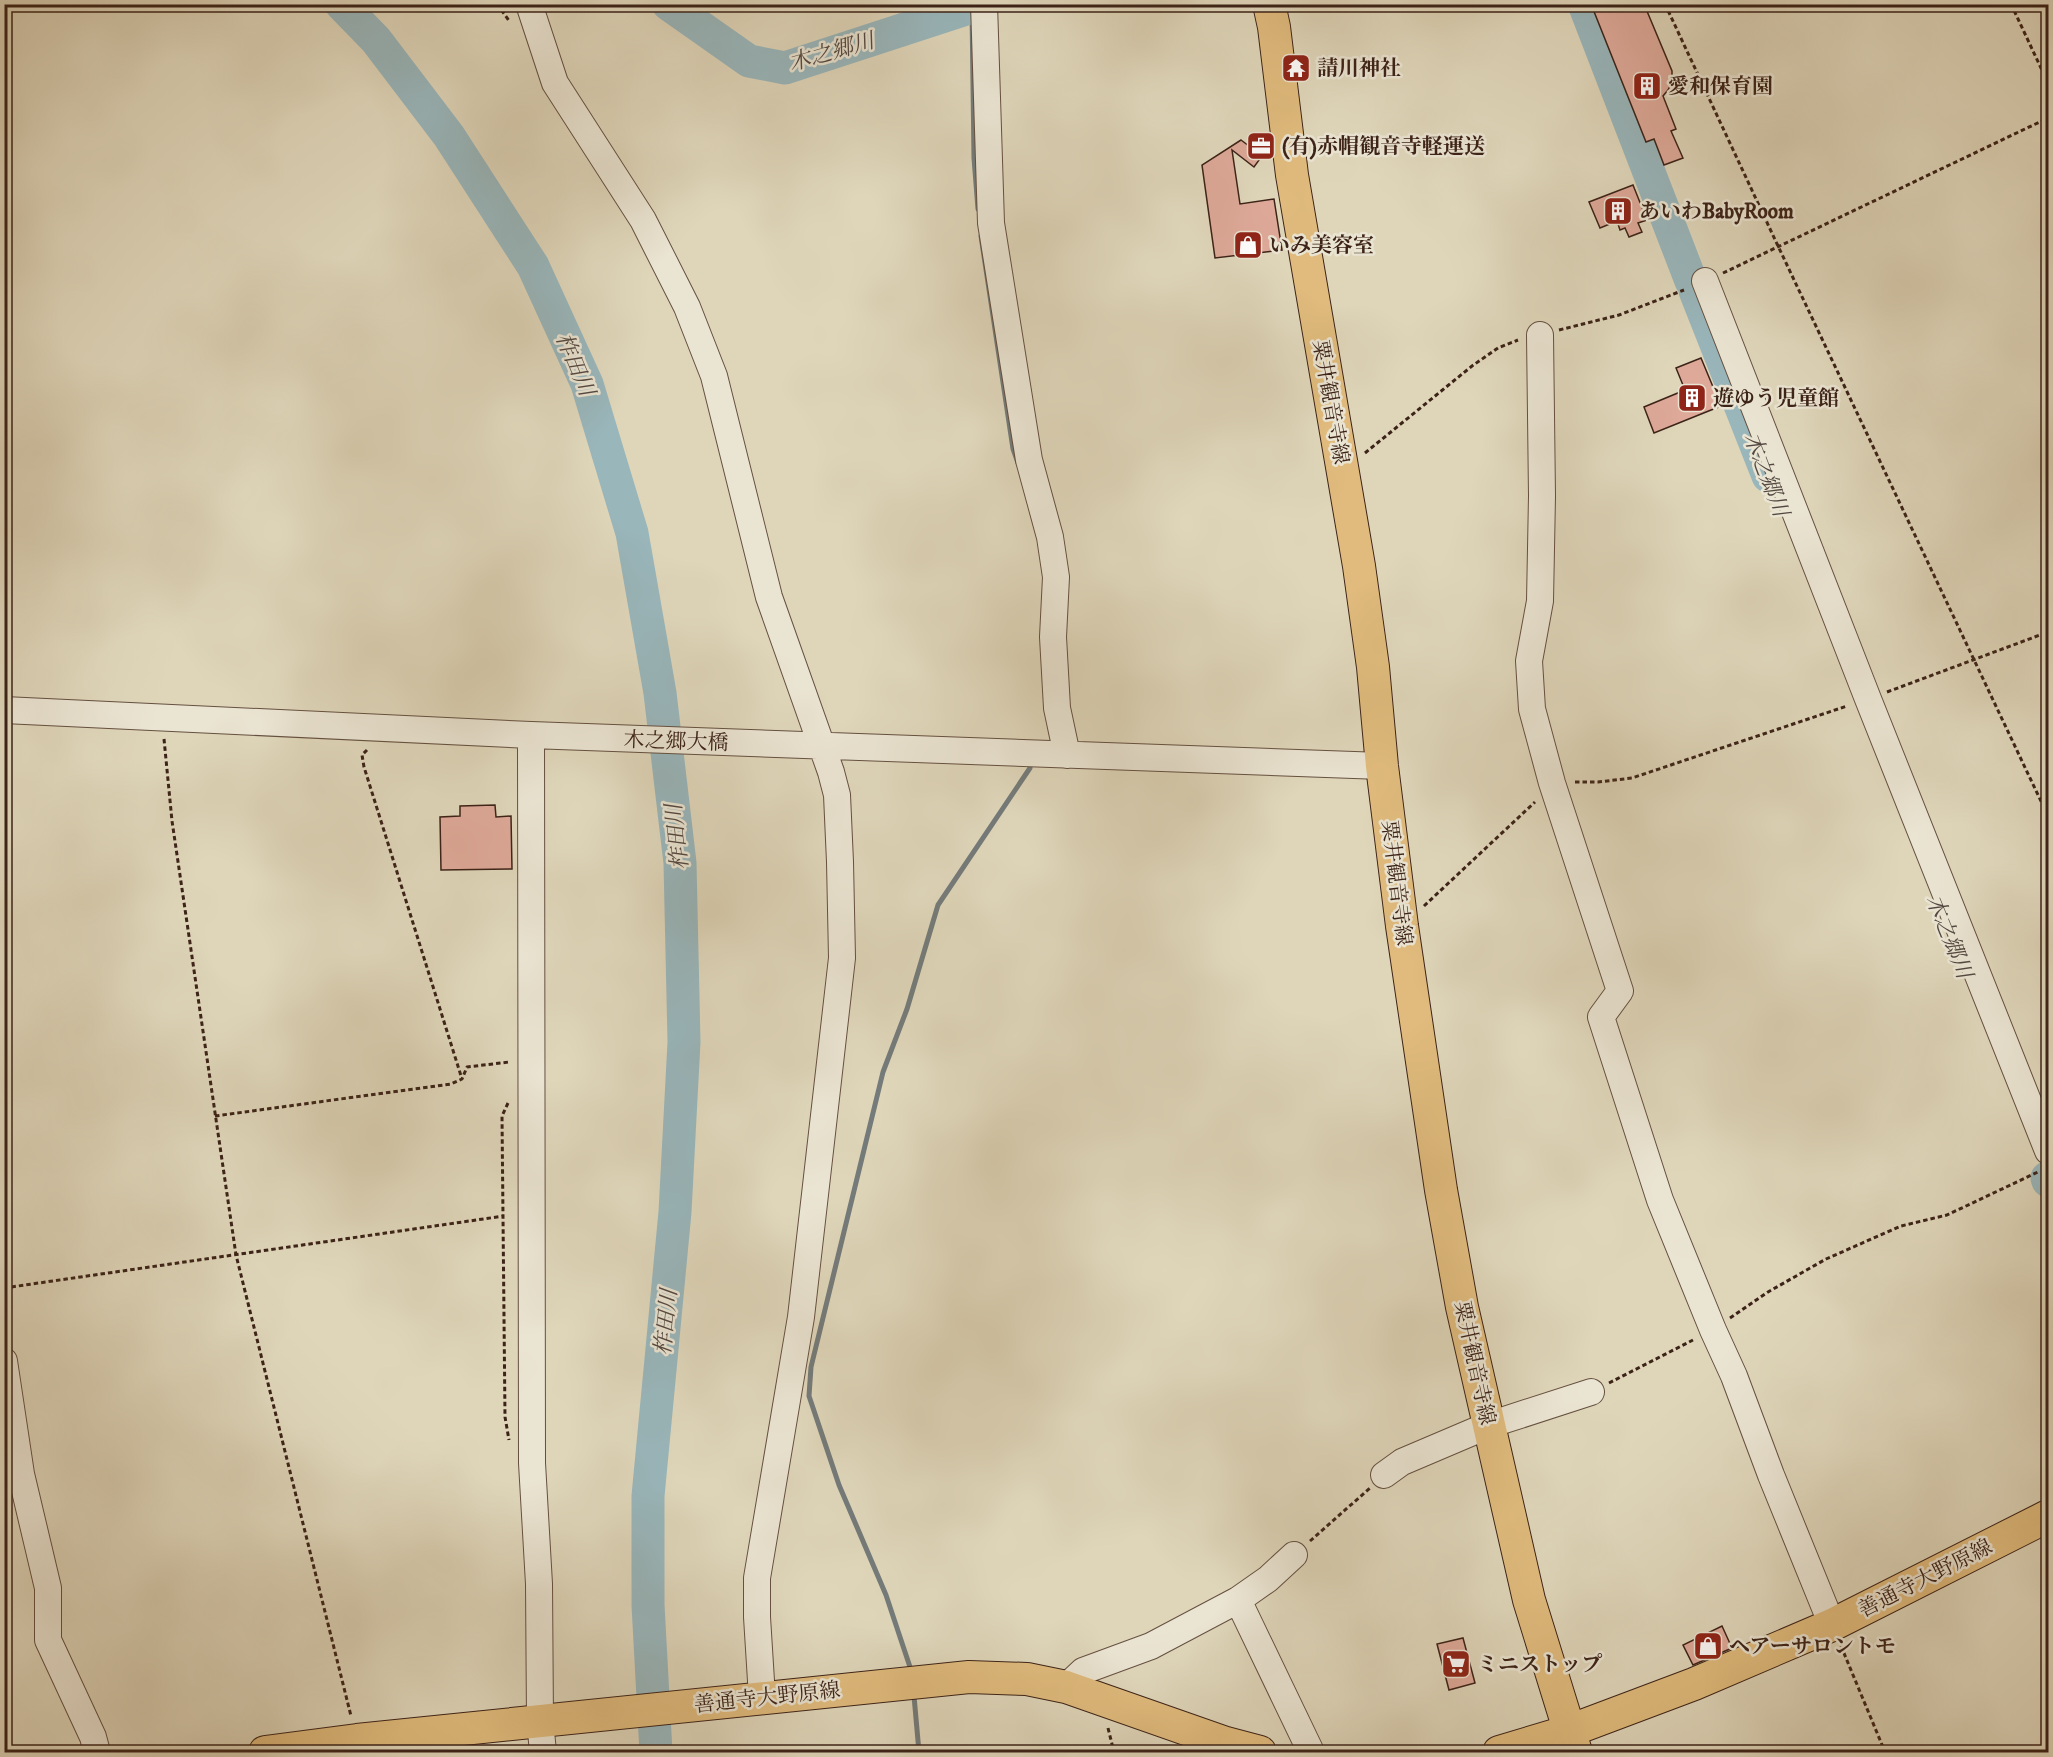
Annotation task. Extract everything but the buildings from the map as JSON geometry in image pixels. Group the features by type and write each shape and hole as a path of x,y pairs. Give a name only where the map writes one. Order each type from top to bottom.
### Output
{"main road":[{"name":"粟井観音寺線","path":"1269,4 1274,27 1292,176 1359,566 1373,667 1382,766 1402,926 1441,1190 1462,1307 1529,1600 1572,1742"},
{"name":"善通寺大野原線","path":"1499,1752 1572,1742 1694,1684 1832,1625 2049,1516"},
{"name":"善通寺大野原線","path":"265,1752 357,1740 969,1677 1027,1679 1066,1687 1226,1743 1260,1752"}],"street":[{"path":"529,4 555,83 643,220 687,306 714,376 769,597 837,795 842,958 801,1317 757,1578 762,1697"},
{"path":"984,4 991,223 1029,460 1050,537 1056,577 1053,637 1057,708 1067,755"},
{"path":"1705,281 2046,1160"},
{"path":"1540,335 1542,496 1540,602 1529,661 1532,709 1552,783 1620,991 1601,1017 1660,1200 1734,1376 1771,1475 1832,1625"},
{"name":"木之郷大橋","path":"4,710 531,735 1382,766"},
{"path":"531,735 532,1463 539,1584 540,1721 543,1752"},
{"path":"4,1361 21,1474 48,1588 48,1640 93,1737 97,1752"},
{"path":"1384,1475 1402,1462 1488,1425 1591,1392"},
{"path":"1066,1687 1083,1671 1151,1646 1238,1600 1268,1579 1294,1555"},
{"path":"1238,1600 1311,1752"},
{"path":"357,1740 490,1716 540,1721"},
{"path":"419,1734 515,1734 525,1737 534,1745 536,1752"}],"path":[{"path":"1665,4 2049,816"},
{"path":"2011,4 2049,83"},
{"path":"1402,926 1501,836 1552,783 1598,782 1632,778 1868,699 2049,632"},
{"path":"162,718 172,821 236,1255 357,1740"},
{"path":"373,744 362,755 364,767 462,1079"},
{"path":"216,1116 451,1084 462,1079 467,1067 517,1061 530,1054"},
{"path":"1591,1392 1713,1330 1768,1292 1826,1259 1901,1227 1947,1215 2046,1160"},
{"path":"4,1288 504,1216"},
{"path":"1294,1555 1384,1475"},
{"path":"1832,1625 1885,1752"}],"waterway":[{"name":"柞田川","path":"341,4 376,40 449,136 533,266 587,384 632,533 660,693 680,863 684,1042 675,1212 648,1496 648,1605 656,1752"},
{"name":"木之郷川","path":"668,4 749,61 785,68 972,7"},
{"name":"木之郷川","path":"1584,4 1691,281"},
{"path":"972,11 974,158 978,209"},
{"path":"981,236 1013,449 1018,463"},
{"name":"木之郷川","path":"1695,291 1768,476"},
{"path":"910,1667 886,1595 839,1485 809,1396 811,1367 883,1072 907,1009 938,905 1030,768"},
{"path":"914,1696 919,1752"}],"place":[{"name":"請川神社","path":"1296,68"},
{"name":"愛和保育園","path":"1647,86"},
{"name":"(有)赤帽観音寺軽運送","path":"1261,146"},
{"name":"あいわBabyRoom","path":"1618,211"},
{"name":"いみ美容室","path":"1248,245"},
{"name":"遊ゆう児童館","path":"1692,398"},
{"name":"ヘアーサロントモ","path":"1708,1646"},
{"name":"ミニストップ","path":"1456,1664"}]}
